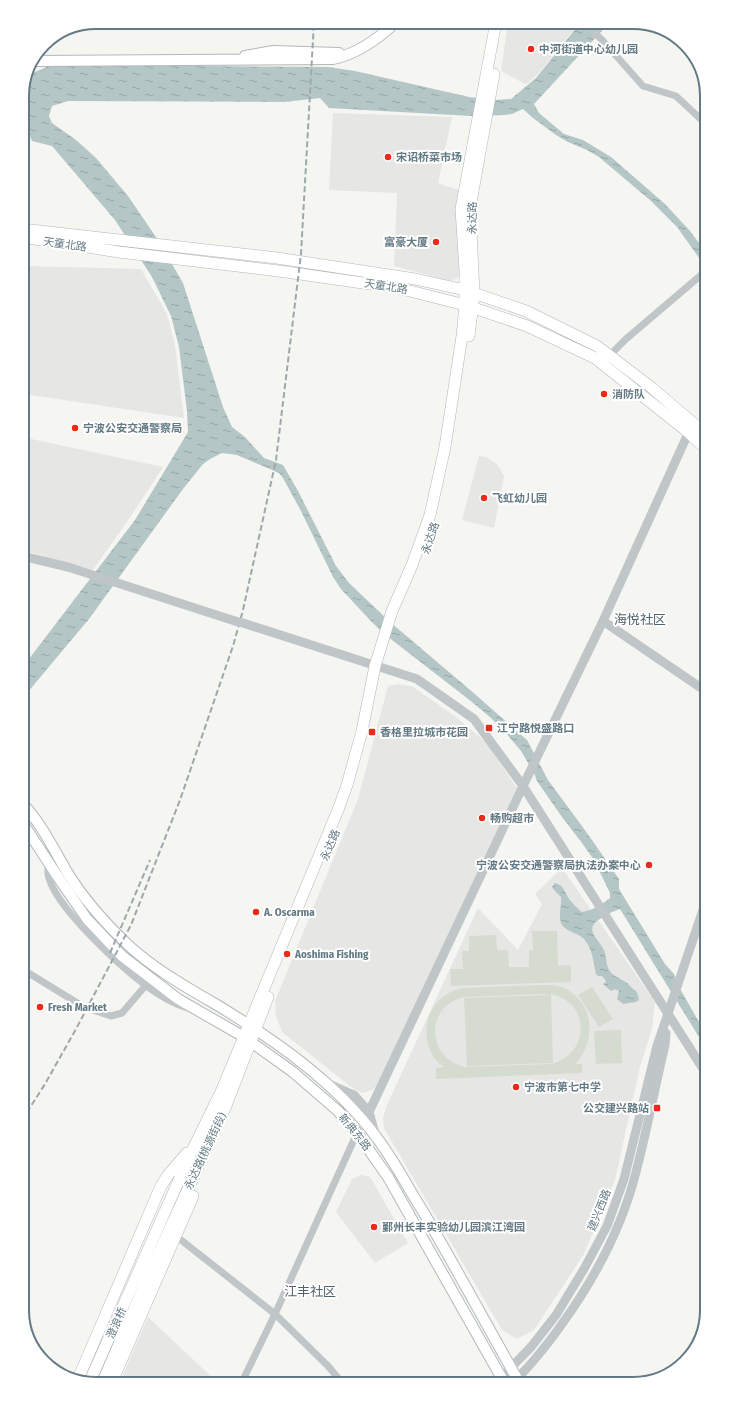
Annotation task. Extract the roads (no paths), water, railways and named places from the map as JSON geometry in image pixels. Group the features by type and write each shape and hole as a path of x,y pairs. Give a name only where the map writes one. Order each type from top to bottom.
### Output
{"main road":[{"path":"39,61 232,59 273,51 332,53 358,49 382,36 389,29"},
{"name":"永达路","path":"489,82 495,29"},
{"name":"永达路","path":"252,1027 348,785 378,667 395,613 430,516 449,424 462,336 469,306 470,208 481,128 500,29"},
{"name":"天童北路","path":"29,230 277,258 415,278 470,292 526,311 597,346 700,428"},
{"name":"天童北路","path":"29,238 129,253 398,288 469,306 527,326 595,358 688,432 700,443"},
{"name":"新典东路","path":"29,810 44,832 68,874 92,906 127,944 158,970 252,1027 284,1049 326,1083 364,1121 392,1159 448,1254 511,1368 514,1377"},
{"name":"新典东路","path":"29,833 86,918 122,956 178,998 247,1040 293,1072 338,1111 357,1133 388,1177 497,1377"},
{"name":"永达路(桃源街段)","path":"151,1270 217,1126 252,1027"},
{"name":"永达路(桃源街段)","path":"142,1262 197,1142 247,1040"},
{"path":"114,1377 195,1192 217,1126"},
{"path":"80,1375 161,1186 168,1175 197,1142"},
{"name":"澄浪桥","path":"92,1377 142,1262"},
{"name":"澄浪桥","path":"105,1377 151,1270"}],"street":[{"path":"591,29 604,41 643,86 676,96 700,118"},
{"path":"610,355 626,339 700,276"},
{"path":"369,1112 603,621 693,422"},
{"path":"29,558 88,573 417,679 474,719 525,782 700,1063"},
{"path":"603,621 700,687"},
{"path":"48,862 48,877 53,888 67,909 122,966 146,986 178,1005 200,1011"},
{"name":"建兴西路","path":"504,1377 531,1347 556,1315 584,1270 607,1226 624,1179 657,1046 700,918"},
{"path":"29,973 79,1004"},
{"path":"93,1010 111,1016 122,1013 146,986"},
{"name":"建兴西路","path":"520,1377 549,1343 577,1303 605,1257 623,1214 636,1173 664,1045 669,1012"},
{"path":"326,1083 354,1095 369,1112 376,1138"},
{"path":"245,1377 357,1133"},
{"path":"176,1236 275,1314 328,1366 337,1377"}],"water":[{"path":"575,29 604,29 534,104 539,113 564,134 583,140 611,157 665,204 700,244 700,259 677,227 651,201 599,157 556,135 523,109 512,114 505,115 471,116 329,108 320,98 284,102 68,101 52,106 49,116 52,123 76,140 96,158 128,196 158,240 183,283 223,407 232,427 245,437 264,458 283,465 298,491 336,566 349,583 390,622 527,740 548,780 619,879 619,889 665,964 674,974 679,987 700,1024 700,1039 620,909 597,921 593,925 592,929 595,937 604,950 608,969 636,991 639,1000 636,1002 623,1004 617,999 619,991 615,989 611,991 603,984 606,981 602,976 598,976 596,974 587,942 565,928 561,923 561,897 552,887 555,883 560,885 571,901 582,912 593,909 604,903 610,898 610,893 594,860 537,781 521,751 505,732 472,702 383,633 341,589 333,577 301,511 279,473 237,455 222,453 203,464 183,489 89,619 29,691 29,659 135,520 188,432 187,411 179,347 171,316 152,277 115,220 52,146 32,141 29,134 29,92 33,73 49,66 78,65 328,67 355,71 469,97 495,100 511,99 536,78"}],"tunnel":[{"path":"79,1004 93,1010"}],"railway":[{"path":"29,1109 76,1029 131,925 180,800 233,646 243,610 276,460 301,254 314,29"},
{"path":"110,953 150,860"}],"place":[{"name":"中河街道中心幼儿园","path":"531,49"},
{"name":"宋诏桥菜市场","path":"388,157"},
{"name":"富豪大厦","path":"436,242"},
{"name":"消防队","path":"604,394"},
{"name":"宁波公安交通警察局","path":"75,428"},
{"name":"飞虹幼儿园","path":"484,498"},
{"name":"江宁路悦盛路口","path":"489,728"},
{"name":"香格里拉城市花园","path":"372,732"},
{"name":"畅购超市","path":"482,818"},
{"name":"宁波公安交通警察局执法办案中心","path":"649,865"},
{"name":"A. Oscarma","path":"256,912"},
{"name":"Aoshima Fishing","path":"287,954"},
{"name":"Fresh Market","path":"40,1007"},
{"name":"宁波市第七中学","path":"516,1087"},
{"name":"公交建兴路站","path":"657,1108"},
{"name":"鄞州长丰实验幼儿园滨江湾园","path":"374,1227"}],"district":[{"name":"海悦社区","path":"640,619"},
{"name":"江丰社区","path":"310,1291"}]}
